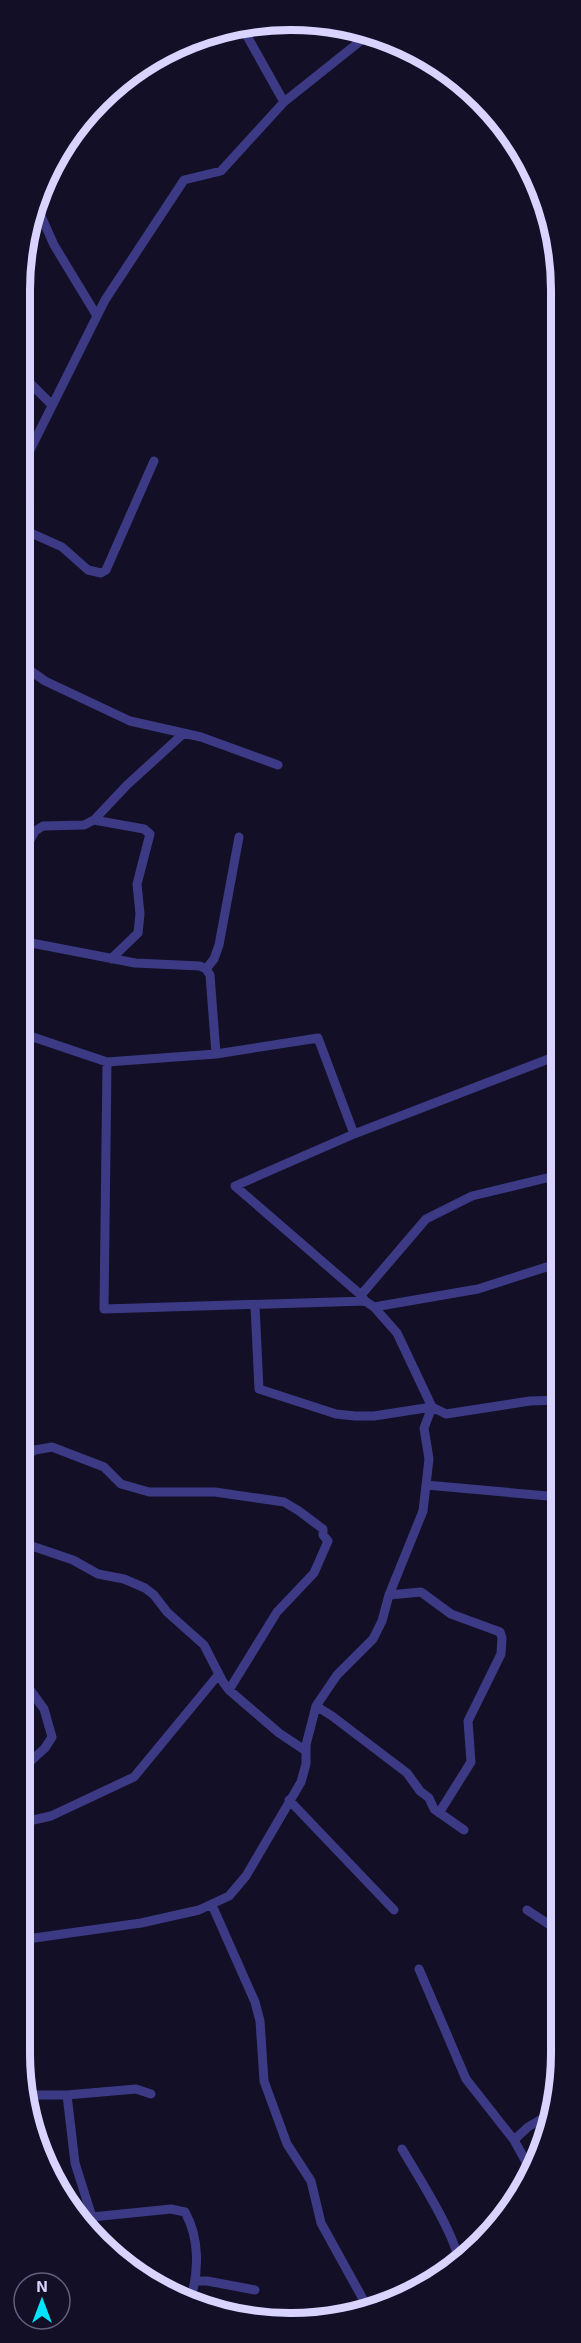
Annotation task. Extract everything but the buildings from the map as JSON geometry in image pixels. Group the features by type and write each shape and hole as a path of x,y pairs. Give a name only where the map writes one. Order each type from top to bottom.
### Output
{"street":[{"path":"246,34 284,102"},
{"path":"30,450 105,300 184,180 221,171 284,102 362,40"},
{"path":"41,216 54,245 97,316"},
{"path":"30,383 52,405"},
{"path":"30,533 62,547 88,570 101,573 106,570 154,461"},
{"path":"30,670 45,681 130,721 238,749 278,765"},
{"path":"30,840 35,831 44,826 84,825 94,820 127,785 183,734"},
{"path":"94,820 144,829 150,834 137,884 140,914 138,933 111,959"},
{"path":"206,969 214,959 219,945 239,837"},
{"path":"30,943 135,963 200,966 206,969 210,975 216,1053"},
{"path":"30,1036 107,1062 216,1053 318,1038 354,1134"},
{"path":"30,1939 141,1923 199,1910 229,1896 246,1876 301,1782 316,1706 338,1676 373,1640 423,1511 429,1460 424,1428 432,1407 397,1333 374,1307 235,1186 354,1134 551,1058"},
{"path":"107,1062 104,1309 255,1306 363,1298 426,1219 472,1196 551,1176"},
{"path":"374,1307 478,1289 551,1266"},
{"path":"255,1306 259,1389 344,1416 374,1416 432,1407 446,1414 530,1401 551,1400"},
{"path":"30,1453 52,1447 104,1467 121,1484 149,1492 215,1492 284,1502 299,1510 323,1530 328,1541 318,1566 277,1612 229,1690"},
{"path":"426,1485 551,1496"},
{"path":"30,1545 73,1560 98,1574 124,1579 145,1588 154,1595 167,1612 204,1645 229,1690 279,1733 306,1751"},
{"path":"389,1595 421,1592 451,1614 491,1627 500,1632 502,1638 501,1654 468,1721 471,1762 439,1813"},
{"path":"30,1821 51,1816 134,1777 219,1674"},
{"path":"30,1690 44,1709 52,1737 45,1748 30,1762"},
{"path":"316,1706 407,1773 420,1791 429,1798 434,1809 464,1830"},
{"path":"290,1800 394,1910"},
{"path":"212,1905 255,2002 260,2021 264,2081 287,2144 311,2181 321,2223 365,2302"},
{"path":"527,1910 551,1925"},
{"path":"419,1969 466,2079 514,2140 526,2163"},
{"path":"34,2095 67,2096 136,2089 151,2094"},
{"path":"67,2096 75,2163 92,2220"},
{"path":"514,2140 528,2127 542,2119"},
{"path":"402,2149 455,2242 457,2252"},
{"path":"92,2217 171,2209 185,2212 192,2226 196,2256 196,2281 192,2293"},
{"path":"196,2281 255,2290"}]}
